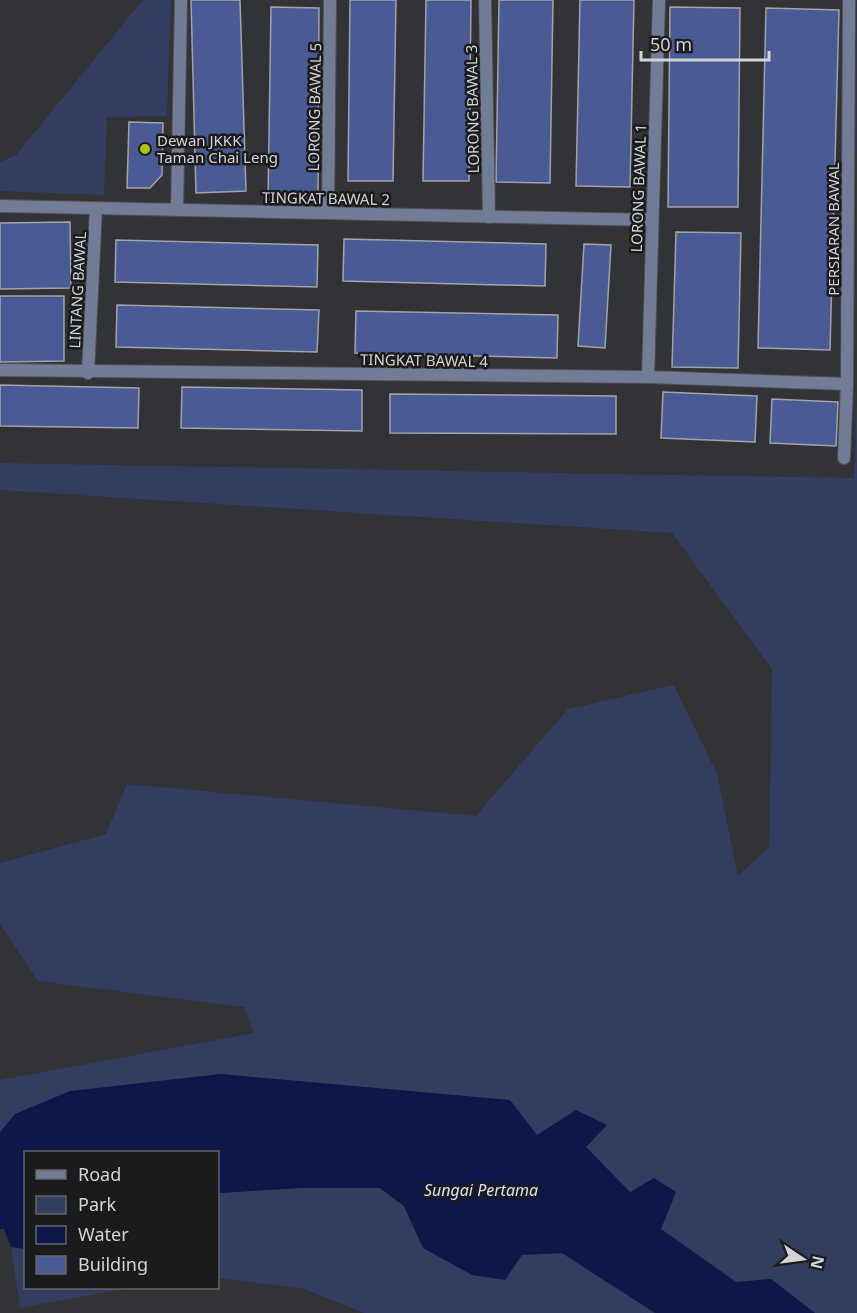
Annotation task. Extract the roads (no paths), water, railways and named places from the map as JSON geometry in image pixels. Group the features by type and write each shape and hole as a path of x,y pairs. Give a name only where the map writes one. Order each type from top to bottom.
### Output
{"street":[{"path":"177,210 181,0"},
{"name":"LORONG BAWAL 5","path":"328,213 330,0"},
{"name":"LORONG BAWAL 3","path":"485,0 489,217"},
{"name":"LORONG BAWAL 1","path":"648,377 659,0"},
{"name":"PERSIARAN BAWAL","path":"844,458 847,384 849,0"},
{"name":"TINGKAT BAWAL 2","path":"0,206 652,220"},
{"name":"LINTANG BAWAL","path":"88,373 96,208"},
{"name":"TINGKAT BAWAL 4","path":"0,370 88,373 648,377 847,384"}],"water":[{"name":"Sungai Pertama","path":"221,1074 510,1100 537,1135 576,1110 607,1125 586,1147 630,1192 654,1178 676,1192 661,1229 736,1282 771,1279 815,1313 655,1313 562,1253 522,1255 505,1280 472,1275 423,1248 404,1206 380,1188 299,1188 219,1193 219,1151 24,1151 24,1249 11,1247 4,1229 0,1229 0,1132 15,1114 70,1091"}],"place":[{"name":"Dewan JKKK Taman Chai Leng","path":"145,149"}]}
